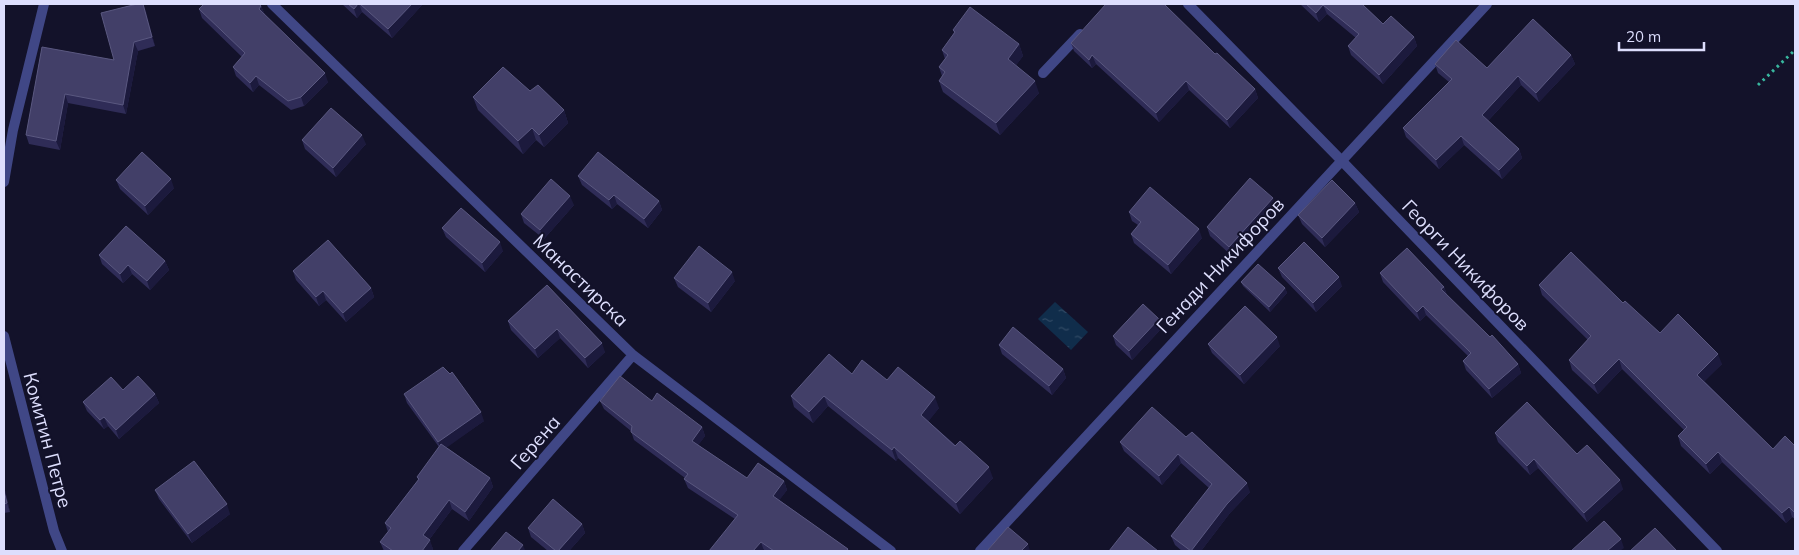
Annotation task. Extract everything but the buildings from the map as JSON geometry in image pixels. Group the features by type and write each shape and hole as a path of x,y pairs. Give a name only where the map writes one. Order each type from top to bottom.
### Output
{"street":[{"path":"4,182 13,130 44,4"},
{"name":"Манастирска","path":"272,4 633,355 891,551"},
{"name":"Георги Никифоров","path":"1188,4 1341,160 1717,551"},
{"name":"Генади Никифоров","path":"980,551 1487,4"},
{"path":"1042,74 1089,25"},
{"name":"Комитин Петре","path":"4,336 54,531 62,551"},
{"name":"Герена","path":"463,551 633,355"}],"path":[{"path":"1758,85 1795,50"}],"water":[{"path":"1055,302 1088,332 1071,350 1038,319"}]}
